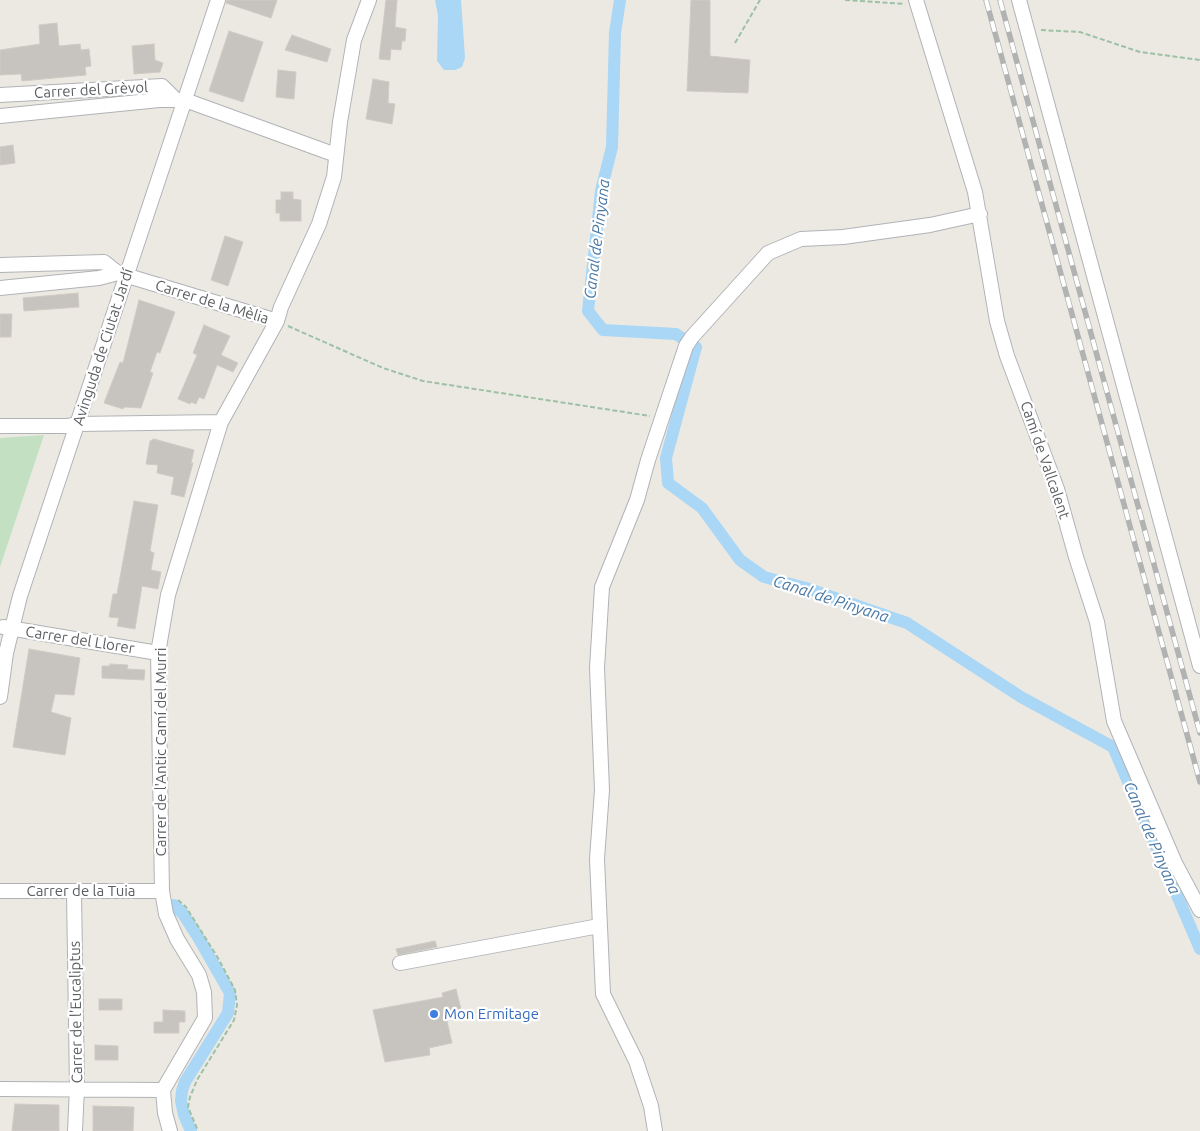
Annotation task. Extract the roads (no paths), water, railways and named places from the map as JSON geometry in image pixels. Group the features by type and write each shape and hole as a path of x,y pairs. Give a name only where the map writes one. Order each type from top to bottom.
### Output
{"street":[{"name":"Avinguda de Ciutat Jardí","path":"180,100 208,0"},
{"name":"Avinguda de Ciutat Jardí","path":"0,643 20,596 72,425 180,100 218,0"},
{"name":"Carrer de l'Antic Camí del Murri","path":"163,1090 205,1018 204,992 199,975 177,939 166,914 162,891 158,653 168,596 222,422 277,322 281,307 318,224 334,177 340,122 354,40 369,0"},
{"path":"1019,0 1200,666"},
{"name":"Camí de Vallcalent","path":"916,2 975,192 997,321 1007,356 1057,489 1097,622 1114,721 1175,863 1200,910"},
{"name":"Carrer del Grèvol","path":"0,95 162,86 180,100 336,155"},
{"name":"Carrer del Grèvol","path":"0,116 180,100"},
{"path":"655,1131 651,1106 636,1061 603,994 597,860 602,790 596,668 602,587 637,500 662,418 689,342 768,253 801,239 843,237 930,224 980,214"},
{"name":"Carrer de la Mèlia","path":"0,265 104,262 122,274 277,322"},
{"name":"Carrer de la Mèlia","path":"0,288 122,274"},
{"path":"0,426 222,422"},
{"name":"Avinguda de Ciutat Jardí","path":"0,697 7,628"},
{"name":"Carrer del Llorer","path":"7,628 158,653"},
{"name":"Carrer de la Tuia","path":"0,890 74,892 162,891"},
{"name":"Carrer de l'Eucaliptus","path":"74,892 76,1131"},
{"path":"400,962 599,926"},
{"path":"0,1089 163,1090 165,1112 170,1131"}],"water":[{"path":"435,0 461,0 465,58 462,67 455,70 444,70 437,61 438,16"}],"waterway":[{"name":"Canal de Pinyana","path":"620,0 615,33 612,147 601,191 588,311 603,330 676,334 696,347 666,458 668,483 702,508 740,560 764,577 806,588 907,623 1021,697 1113,747 1200,949"},
{"name":"Canal de Pinyana","path":"174,905 183,914 198,937 230,993 228,1013 185,1082 182,1091 181,1101 184,1115 191,1131"}],"railway":[{"path":"986,0 1200,782"},
{"path":"1000,0 1200,733"}],"place":[{"name":"Mon Ermitage","path":"434,1014"}]}
